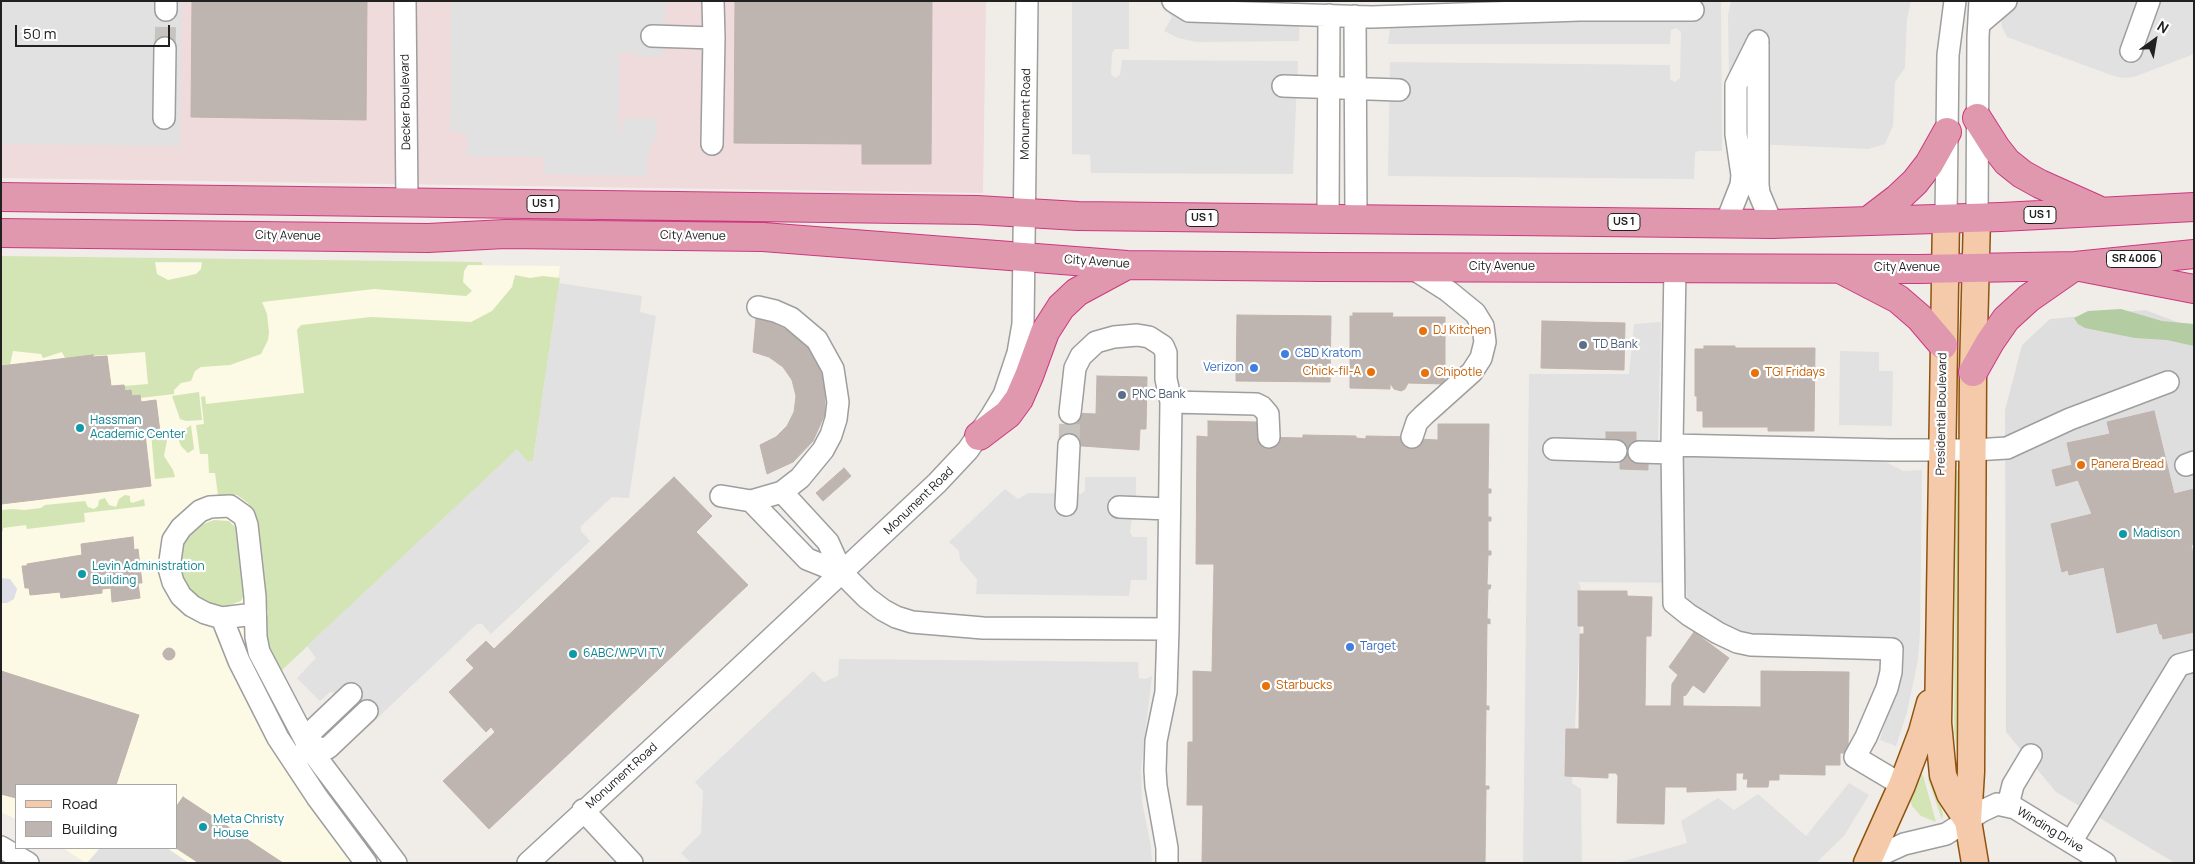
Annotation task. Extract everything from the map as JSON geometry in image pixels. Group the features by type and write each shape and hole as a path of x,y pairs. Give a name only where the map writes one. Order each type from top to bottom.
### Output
{"highway":[{"path":"1977,118 2007,162 2022,174 2102,212"},
{"path":"1868,221 1915,182 1948,132"},
{"name":"US 1","path":"1,198 977,210 1078,216 1772,224 2194,207"},
{"name":"City Avenue","path":"1,233 428,238 506,234 762,236 1127,265 1412,268 1976,268 2075,266 2194,254"},
{"path":"979,436 1008,414 1019,399 1045,332 1061,306 1077,292 1127,265"},
{"path":"1973,372 2006,319 2029,298 2075,266 2194,289"},
{"path":"1838,268 1898,299 1920,318 1943,346"}],"main road":[{"path":"1975,863 1968,821 1971,772 1973,372 1977,217"},
{"name":"Presidential Boulevard","path":"1946,218 1938,723 1943,775 1950,794 1968,821"},
{"path":"1867,863 1902,785 1928,713 1939,661"}],"street":[{"name":"Decker Boulevard","path":"405,1 407,202"},
{"path":"712,144 714,1"},
{"name":"Monument Road","path":"528,863 583,810 730,678 943,478 979,436 1004,395 1018,353 1024,309 1027,1"},
{"path":"1173,1 1189,11 1355,16 1580,10 1693,10"},
{"name":"Presidential Boulevard","path":"1946,218 1948,55 1955,1"},
{"path":"1977,217 1980,1"},
{"path":"1979,24 2006,1"},
{"path":"2131,51 2149,1"},
{"path":"1328,219 1329,15"},
{"path":"1355,16 1356,220"},
{"path":"652,36 714,38"},
{"path":"1726,223 1741,185 1742,175 1736,134 1736,86 1758,41 1758,185 1759,193 1772,224"},
{"path":"164,118 165,48"},
{"path":"1282,86 1399,90"},
{"path":"1675,267 1674,603 1718,633 1751,646 1892,649 1891,672 1887,688 1866,738 1855,757 1902,785"},
{"path":"1412,268 1456,297 1474,313 1482,326 1485,342 1481,358 1472,372 1424,414 1418,422 1412,437"},
{"path":"721,496 751,501 782,492 800,478 813,463 831,435 836,419 838,402 834,369 817,340 791,318 775,311 758,307"},
{"path":"1070,413 1072,380 1075,368 1081,356 1096,342 1104,338 1122,336 1149,337 1163,346 1166,353 1166,380 1171,402 1168,629 1166,692 1155,753 1156,786 1167,848 1167,863"},
{"path":"1639,452 1673,449 1974,450 2013,446 2070,419 2168,382"},
{"path":"1171,402 1256,404 1262,406 1268,414 1269,437"},
{"path":"1066,505 1069,445"},
{"path":"1554,449 1616,451"},
{"path":"782,492 828,542 842,573 867,598 883,610 912,622 983,628 1168,629"},
{"path":"751,501 807,559 842,573"},
{"path":"254,614 222,618 205,613 181,596 173,582 169,568 169,555 173,540 189,518 210,507 230,506 244,516 248,534 255,597 254,614 259,652 310,749 396,863"},
{"path":"1119,507 1169,509"},
{"path":"222,618 239,661 278,738 292,761 366,863"},
{"path":"2071,842 2179,665 2194,661"},
{"path":"310,749 311,732 351,694"},
{"path":"292,761 310,749 328,748 367,711"},
{"path":"2008,805 2013,785 2031,755"},
{"name":"Winding Drive","path":"1968,821 1997,804 2008,805 2105,863"},
{"path":"583,810 632,863"},
{"path":"1872,863 1892,848 1946,834 1968,821"},
{"path":"1,847 28,863"}],"shaded area":[{"path":"1,1 986,1 983,193 1,178"},
{"path":"1,1 182,1 180,146 1,144"},
{"path":"451,1 666,1 663,57 636,56 635,52 622,52 619,55 619,136 622,135 623,118 657,118 657,136 648,152 646,176 544,174 544,160 541,157 467,156 467,133 450,131"},
{"path":"1072,1 1129,1 1129,49 1115,49 1112,53 1111,74 1115,78 1120,75 1122,60 1298,61 1293,174 1091,173 1090,155 1072,154"},
{"path":"1158,1 1300,4 1299,41 1197,42 1178,38 1164,31 1172,17"},
{"path":"1721,1 1722,151 1698,151 1695,153 1694,179 1388,176 1390,62 1670,65 1670,79 1675,82 1680,78 1681,32 1676,28 1671,30 1670,44 1388,44 1393,4 1570,5"},
{"path":"1731,1 1911,1 1907,19 1905,68 1895,82 1893,126 1885,144 1869,149 1730,143 1728,15"},
{"path":"2000,1 2194,1 2194,54 2134,77 2122,78 2111,75 2007,37 2002,27"},
{"path":"1,261 560,266 536,422 276,669 317,743 406,863 86,863 65,849 178,849 178,784 15,784 15,819 1,812"},
{"path":"559,283 642,296 640,312 656,316 629,498 612,497 581,526 581,531 590,541 491,634 482,624 477,624 368,727 336,693 330,692 320,701 297,678 316,658 307,646 517,449 528,462 533,461"},
{"path":"2145,310 2194,328 2194,863 2175,863 2056,792 2006,732 2005,410 2022,345 2050,319"},
{"path":"1661,322 1658,440 1683,451 1873,455 1903,471 1922,470 1920,633 1918,660 1907,712 1896,746 1880,740 1895,690 1900,665 1901,640 1888,638 1768,635 1712,627 1688,608 1686,583 1579,582 1582,594 1572,783 1581,789 1582,863 1523,863 1529,374 1629,374 1634,324"},
{"path":"1840,351 1879,352 1879,371 1893,371 1892,426 1839,425"},
{"path":"1085,477 1136,477 1136,494 1130,532 1133,537 1147,537 1147,580 1131,580 1129,596 976,594 977,579 960,560 959,551 949,542 1005,489 1018,499 1028,493 1081,494 1085,490"},
{"path":"1,578 10,579 17,589 14,599 7,603 1,603"},
{"path":"839,659 1138,662 1139,678 1146,679 1152,676 1141,769 1142,802 1151,846 1152,863 691,863 681,853 701,833 703,791 695,782 813,671 824,682 838,676"},
{"path":"1849,783 1869,795 1844,836 1816,863 1617,863 1687,843 1681,821 1718,798 1734,810 1758,794 1806,836"},
{"path":"99,849 168,849 189,863 87,863"}],"green space":[{"path":"1,256 482,262 482,265 468,265 464,271 463,282 472,291 466,296 374,289 262,302 267,314 269,332 268,340 261,354 230,365 201,367 195,371 191,381 181,383 174,390 174,394 140,398 132,396 125,391 124,386 148,384 145,352 65,358 62,352 43,358 41,354 13,351 10,365 1,366","holes":["155,262 202,262 201,269 196,274 168,280 157,274"]},
{"path":"515,275 530,278 543,276 560,278 533,461 528,462 517,450 282,670 299,708 267,647 266,619 268,614 255,514 248,503 237,495 218,495 215,473 209,473 208,454 200,454 196,425 204,424 201,397 205,396 206,404 304,393 297,330 301,325 371,317 471,322 492,311 512,287"},
{"path":"2121,309 2162,321 2194,324 2194,346 2167,340 2135,338 2085,328 2078,324 2074,318 2088,311"},
{"path":"199,392 202,420 186,421 180,419 172,396"},
{"path":"191,425 194,449 188,453 179,441 182,432"},
{"path":"151,433 154,433 155,437 161,436 167,440 164,456 175,477 155,479"},
{"path":"1961,466 1959,767 1954,731 1956,472"},
{"path":"125,495 130,496 132,503 144,499 145,506 84,513 85,522 27,529 26,525 3,528 1,532 1,510 24,510 41,508 45,505 85,501 88,507 94,509 98,506 99,500 105,498 109,505 116,507 119,499"},
{"path":"214,520 229,521 236,528 244,596 241,601 227,606 219,606 203,601 189,591 180,574 179,556 185,539 196,527"},
{"path":"1917,772 1923,775 1936,822 1921,816 1912,806 1910,799"},
{"path":"1928,779 1935,780 1943,815 1942,820"}],"building":[{"path":"192,1 367,1 366,120 191,117"},
{"path":"735,1 932,1 931,164 862,164 862,144 734,143"},
{"path":"1353,313 1393,313 1392,317 1445,317 1445,384 1408,383 1405,389 1401,391 1394,389 1390,383 1390,389 1350,388 1350,316 1353,316"},
{"path":"1237,315 1331,316 1330,382 1236,381"},
{"path":"756,319 770,322 797,335 816,358 825,385 825,414 813,441 793,462 767,474 760,445 776,437 787,426 794,412 796,396 792,380 783,367 769,357 753,352"},
{"name":"TD Bank","path":"1542,321 1625,323 1624,370 1541,368"},
{"name":"TGI Fridays","path":"1704,346 1815,348 1814,431 1768,431 1768,427 1703,427 1703,411 1697,411 1697,396 1695,396 1695,349 1704,349"},
{"name":"Hassman Academic Center","path":"93,355 93,357 107,356 111,386 124,385 125,391 131,390 132,396 140,395 141,402 156,400 160,432 145,434 151,486 1,504 1,366"},
{"name":"PNC Bank","path":"1097,376 1147,377 1146,429 1140,429 1139,450 1068,445 1069,413 1096,414"},
{"name":"Madison","path":"2154,411 2174,494 2194,489 2194,544 2191,545 2194,557 2194,632 2163,639 2157,623 2117,633 2104,567 2069,575 2068,570 2062,572 2051,524 2092,514 2078,480 2056,486 2052,470 2072,465 2067,443 2110,434 2107,422"},
{"name":"Target","path":"1208,421 1258,422 1258,437 1303,438 1303,435 1356,436 1356,438 1366,439 1366,436 1418,437 1418,439 1438,440 1438,424 1489,424 1488,489 1491,489 1491,493 1488,493 1488,517 1491,517 1491,521 1488,521 1488,551 1491,551 1491,555 1488,555 1487,585 1491,585 1490,589 1488,589 1487,619 1490,619 1490,624 1487,623 1486,706 1489,706 1489,710 1486,709 1485,786 1489,786 1489,789 1486,789 1485,863 1202,863 1203,805 1187,805 1188,742 1193,742 1193,671 1212,672 1214,564 1196,564 1197,436 1208,437"},
{"path":"1606,432 1636,432 1636,441 1640,441 1648,459 1648,470 1620,469 1620,460 1606,443"},
{"path":"844,468 851,476 823,501 816,493"},
{"name":"6ABC/WPVI TV","path":"674,477 712,516 696,532 748,585 489,829 443,781 495,732 491,727 486,732 449,692 474,668 466,660 486,641 494,649"},
{"name":"Levin Administration Building","path":"133,537 134,550 138,549 142,583 138,583 140,598 112,602 111,588 102,589 102,593 61,598 60,592 30,595 29,588 25,588 22,566 82,555 81,544"},
{"path":"1578,591 1627,591 1627,596 1652,597 1651,636 1646,636 1645,706 1671,706 1672,684 1678,675 1669,667 1694,632 1729,658 1704,693 1693,685 1686,695 1683,696 1683,706 1761,707 1761,671 1849,672 1848,753 1840,753 1840,765 1825,765 1825,775 1779,774 1779,780 1769,780 1768,787 1747,787 1748,779 1743,779 1744,773 1736,773 1736,790 1687,792 1687,787 1665,787 1664,824 1617,823 1618,776 1616,773 1608,773 1608,778 1565,776 1566,729 1579,729 1580,634 1584,634 1584,626 1578,626"},
{"path":"167,648 171,648 175,654 171,660 167,660 163,656 163,652"},
{"path":"1,671 139,715 116,784 15,784 15,798 1,794"},
{"name":"Meta Christy House","path":"183,797 283,863 199,863 178,849 178,804"}],"tunnel":[{"path":"165,48 166,10"},
{"path":"1069,445 1070,413"}],"place":[{"name":"DJ Kitchen","path":"1423,331"},
{"name":"TD Bank","path":"1583,345"},
{"name":"CBD Kratom","path":"1285,354"},
{"name":"Verizon","path":"1254,368"},
{"name":"Chick-fil-A","path":"1371,372"},
{"name":"Chipotle","path":"1425,373"},
{"name":"TGI Fridays","path":"1755,373"},
{"name":"PNC Bank","path":"1122,395"},
{"name":"Hassman Academic Center","path":"80,428"},
{"name":"Panera Bread","path":"2081,465"},
{"name":"Madison","path":"2123,534"},
{"name":"Levin Administration Building","path":"82,574"},
{"name":"Target","path":"1350,647"},
{"name":"6ABC/WPVI TV","path":"573,654"},
{"name":"Starbucks","path":"1266,686"},
{"name":"Meta Christy House","path":"203,827"}]}
